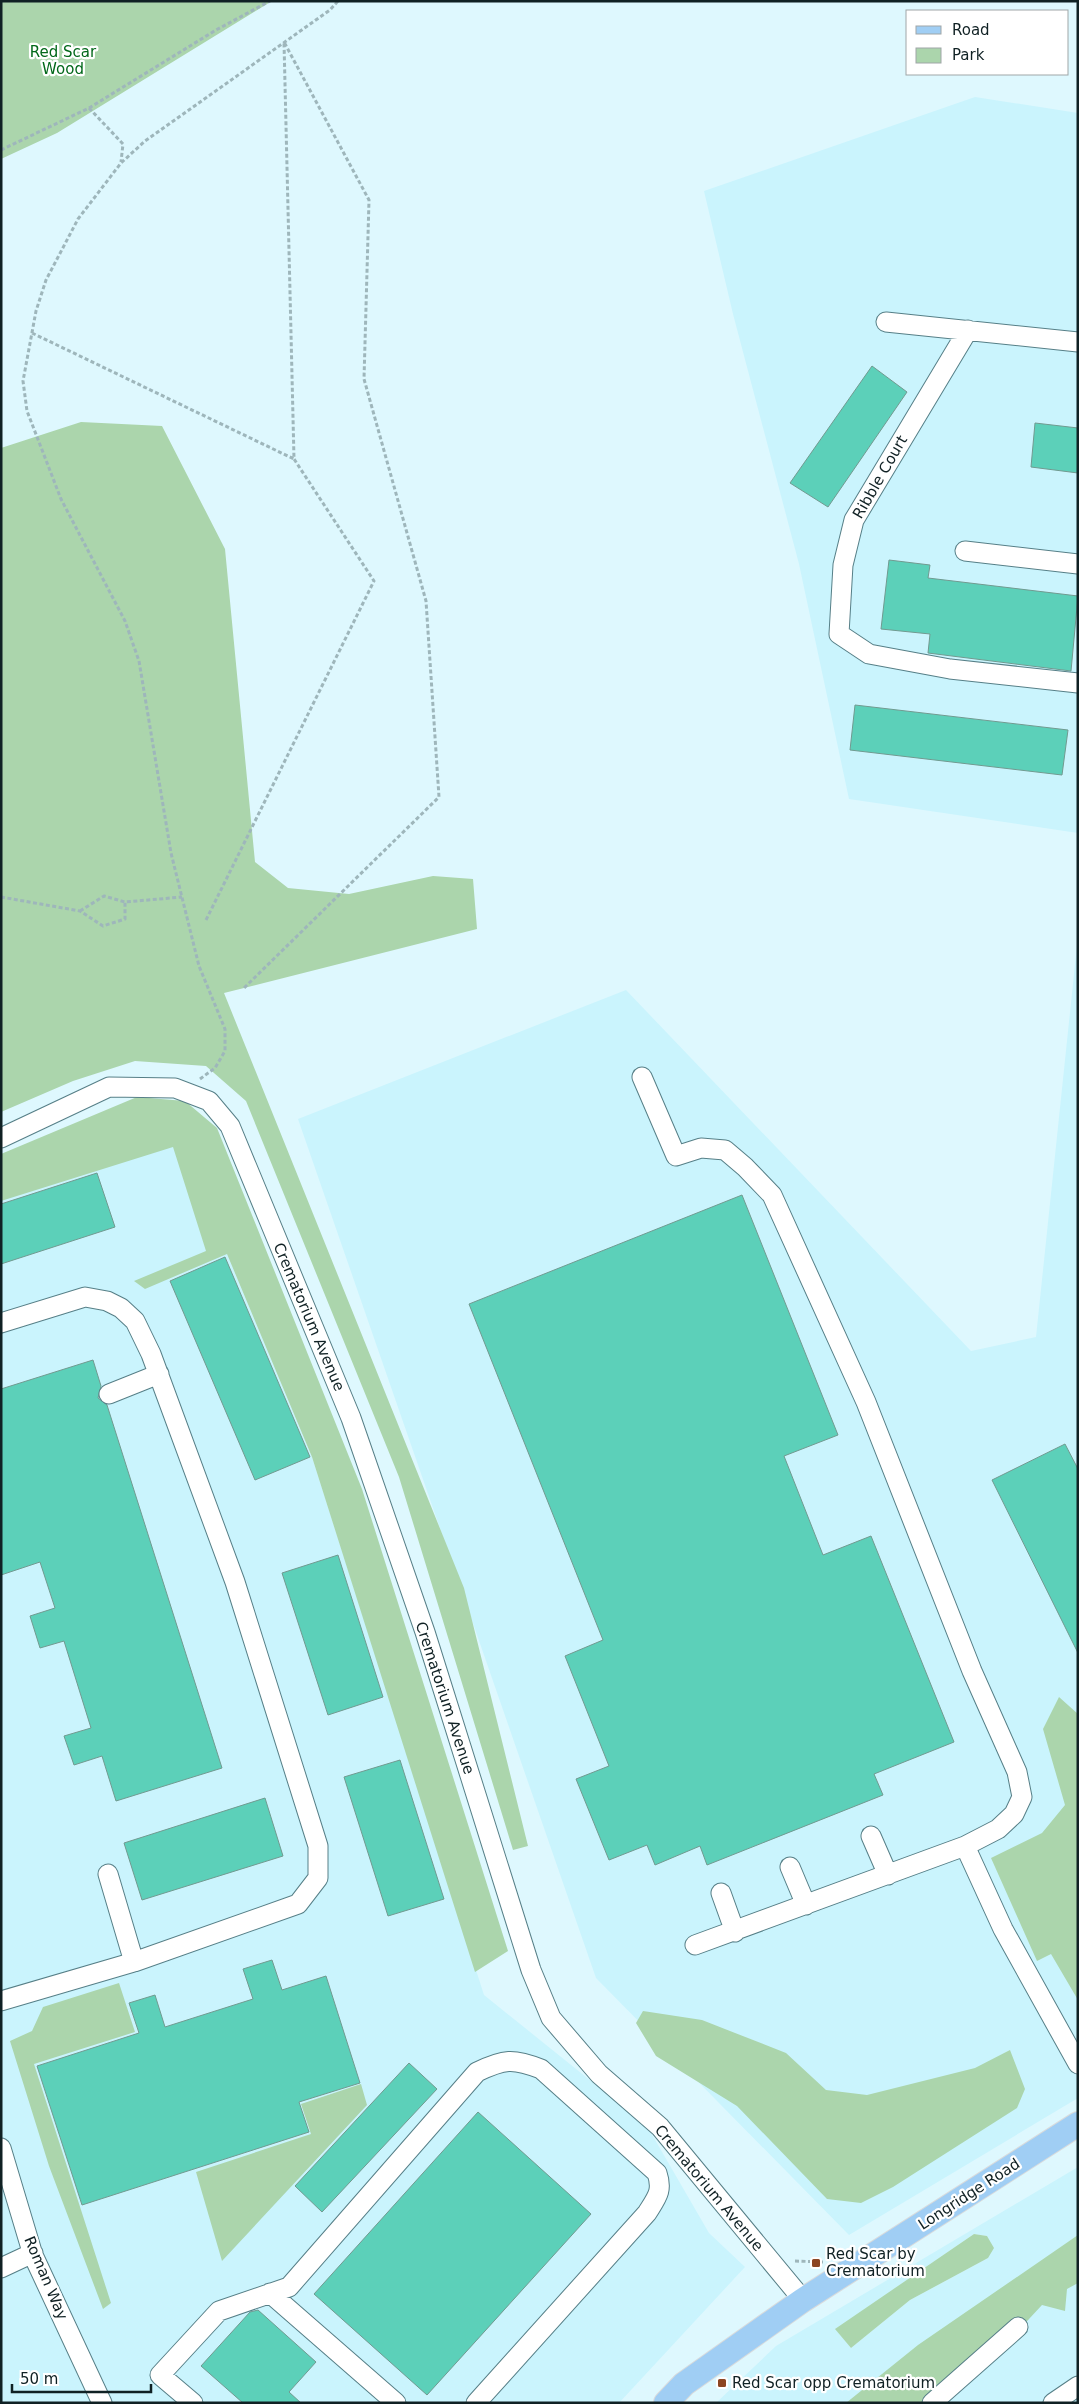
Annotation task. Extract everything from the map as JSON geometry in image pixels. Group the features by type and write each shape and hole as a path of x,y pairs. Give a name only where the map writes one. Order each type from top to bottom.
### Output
{"main road":[{"name":"Longridge Road","path":"666,2403 684,2384 803,2300 1078,2124"}],"lane":[{"path":"886,322 1078,342"},
{"name":"Ribble Court","path":"968,330 854,520 843,565 840,634 869,654 950,669 1078,683"},
{"path":"965,551 1078,564"},
{"path":"642,1077 676,1156 702,1148 725,1150 745,1167 772,1195 866,1402 972,1671 1017,1772 1022,1797 1014,1814 998,1828 965,1846 735,1932 695,1945"},
{"name":"Crematorium Avenue","path":"1,1138 109,1087 176,1088 209,1100 230,1126 351,1418 425,1632 531,1970 551,2018 599,2074 660,2127 803,2300"},
{"path":"1,1323 85,1297 107,1301 121,1308 135,1321 159,1374 232,1573 318,1846 318,1878 298,1904 134,1962 1,2002"},
{"path":"109,1394 159,1374"},
{"path":"871,1836 888,1875"},
{"path":"965,1846 1003,1929 1078,2064"},
{"path":"790,1866 806,1905"},
{"path":"108,1874 134,1962"},
{"path":"721,1893 735,1932"},
{"path":"192,2403 160,2375 219,2311 289,2287 477,2072 508,2060 523,2062 541,2069 657,2173 660,2185 657,2198 647,2213 476,2403"},
{"name":"Roman Way","path":"1,2148 33,2253 102,2403"},
{"path":"1,2268 33,2253"},
{"path":"270,2293 396,2403"},
{"path":"932,2403 1018,2327"},
{"path":"1053,2403 1078,2386"}],"path":[{"path":"1,150 88,108 216,30 270,1"},
{"path":"176,1088 202,1078 215,1068 225,1051 225,1029 199,966 171,853 139,661 125,621 61,499 27,411 23,381 36,311 50,271 78,219 121,163 145,141 330,10 338,1"},
{"path":"284,42 294,460"},
{"path":"244,988 439,797 426,601 364,380 369,200 284,42"},
{"path":"88,108 123,144 121,163"},
{"path":"32,333 294,460 374,581 206,920"},
{"path":"80,911 104,896 125,902 182,897"},
{"path":"1,897 80,911 104,926 125,919 125,902"}],"shaded area":[{"path":"975,97 1078,113 1078,833 849,799 799,564 733,314 704,191"},
{"path":"1078,936 1078,2098 849,2235 596,1978 298,1119 626,990 971,1351 1036,1337"},
{"path":"190,1134 227,1254 312,1457 484,1995 647,2126 709,2233 745,2267 619,2403 1,2403 1,1180"},
{"path":"1078,2167 1078,2403 716,2403 776,2346","holes":["974,2234 987,2236 988,2258 910,2300 851,2348 836,2329"]}],"green space":[{"name":"Red Scar Wood","path":"1,1 272,1 57,133 1,159"},
{"path":"81,422 162,426 225,549 255,862 288,888 349,894 433,876 473,879 477,929 224,993 464,1588 528,1846 513,1850 399,1477 246,1101 206,1066 135,1061 73,1081 1,1112 1,448"},
{"path":"137,1097 185,1101 217,1128 362,1489 508,1951 475,1972 312,1457 227,1254 145,1289 134,1281 206,1251 173,1147 1,1201 1,1154"},
{"path":"1059,1697 1078,1714 1078,2000 1051,1954 1037,1961 991,1858 1042,1833 1065,1805 1043,1729"},
{"path":"119,1983 135,2032 34,2064 111,2303 103,2309 49,2166 10,2041 32,2031 43,2007"},
{"path":"643,2011 702,2020 786,2053 826,2090 867,2095 975,2068 1010,2050 1025,2089 1017,2108 893,2187 861,2203 827,2199 737,2106 656,2056 636,2023"},
{"path":"361,2084 367,2105 222,2261 196,2172 311,2134 301,2104"},
{"path":"974,2234 987,2236 994,2248 988,2258 910,2300 851,2348 835,2329"},
{"path":"1078,2235 1078,2283 1067,2289 1065,2311 1042,2305 993,2358 945,2403 846,2403 918,2345"}],"building":[{"path":"872,366 907,392 828,507 790,483"},
{"path":"1035,423 1078,428 1078,473 1031,467"},
{"path":"889,560 930,565 928,578 1078,596 1071,671 928,653 930,634 881,629"},
{"path":"855,705 1068,730 1062,775 850,750"},
{"path":"97,1173 115,1227 1,1264 1,1204"},
{"path":"742,1195 838,1435 784,1456 823,1555 871,1536 954,1742 874,1774 883,1795 707,1865 700,1846 655,1865 647,1845 609,1860 576,1779 609,1766 565,1656 603,1640 469,1304"},
{"path":"225,1257 310,1457 255,1480 170,1281"},
{"path":"93,1360 101,1386 98,1398 107,1405 222,1768 116,1801 102,1756 74,1765 64,1736 91,1728 64,1641 40,1648 30,1616 55,1608 40,1562 1,1575 1,1389"},
{"path":"1065,1444 1078,1469 1078,1653 992,1480"},
{"path":"338,1555 383,1697 328,1715 282,1573"},
{"path":"400,1760 444,1899 388,1916 344,1777"},
{"path":"265,1798 283,1856 142,1900 124,1843"},
{"path":"272,1960 282,1990 326,1976 360,2083 299,2102 309,2132 82,2205 37,2066 139,2033 129,2003 155,1995 165,2027 253,1999 243,1969"},
{"path":"409,2063 437,2089 322,2212 295,2186"},
{"path":"478,2112 591,2214 427,2395 314,2294"},
{"path":"258,2310 316,2362 289,2392 301,2403 243,2403 201,2366 250,2312"}],"place":[{"name":"Red Scar by Crematorium","path":"816,2263"},
{"name":"Red Scar opp Crematorium","path":"722,2383"}]}
